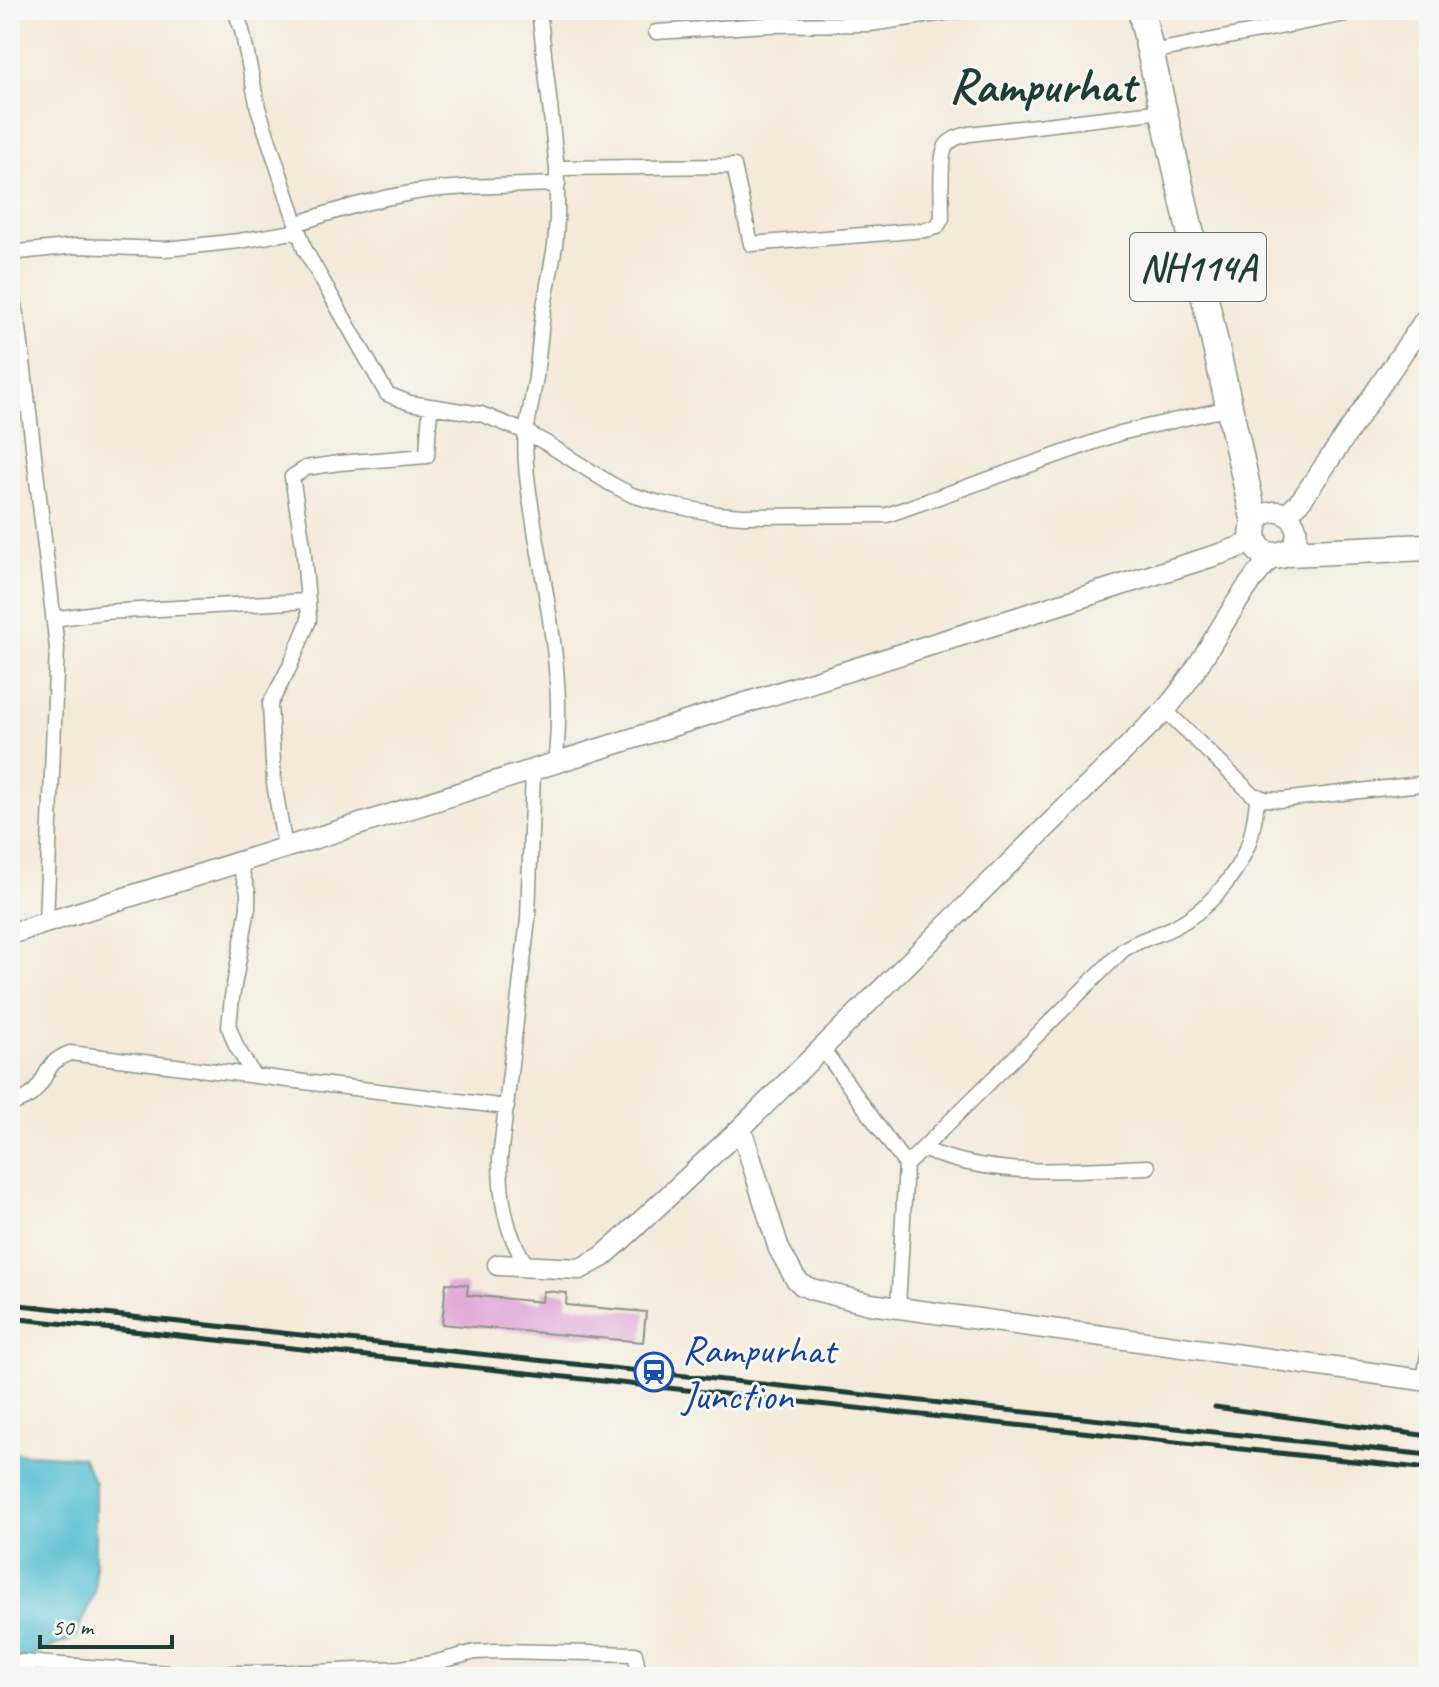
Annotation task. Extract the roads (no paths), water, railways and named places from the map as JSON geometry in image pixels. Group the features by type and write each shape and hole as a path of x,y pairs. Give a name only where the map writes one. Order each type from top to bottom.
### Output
{"highway":[{"name":"NH114A","path":"1141,10 1254,531"},
{"path":"1254,531 1260,550 1280,554 1429,547"}],"street":[{"path":"235,10 258,108 305,250 387,394 410,403 481,414 526,432 632,495 717,514 887,515 1120,433 1229,408"},
{"path":"539,10 558,184 555,246 526,432 525,466 548,606 558,699 555,763"},
{"path":"656,32 767,25 870,24 964,10"},
{"path":"1272,10 1273,28"},
{"path":"1151,52 1366,10"},
{"path":"557,168 734,166 751,244 925,230 937,227 942,218 942,156 947,144 957,137 1163,111"},
{"path":"10,253 76,246 166,249 239,241 297,227 356,205 417,192 558,184"},
{"path":"11,294 19,328 57,648 46,923"},
{"path":"1287,515 1302,499 1429,314"},
{"path":"285,848 274,783 270,704 309,620 303,545 292,477 306,468 328,464 427,456 430,407"},
{"path":"10,934 1220,554 1245,545 1266,514 1287,515 1293,520 1297,534 1293,548 1280,554 1245,589 1192,677 1165,710 741,1128 602,1257 580,1269 498,1265"},
{"path":"53,619 103,612 308,601"},
{"path":"1165,710 1239,783 1252,794 1265,799 1281,800 1429,783"},
{"path":"528,1267 508,1227 500,1186 500,1158 528,919 533,770"},
{"path":"906,1165 1123,950 1181,923 1218,892 1249,843 1258,796"},
{"path":"239,863 248,892 248,908 229,1027 254,1076"},
{"path":"822,1048 906,1165 898,1307"},
{"path":"10,1104 33,1094 48,1068 58,1058 70,1053 507,1107"},
{"path":"741,1128 779,1249 795,1278 802,1285 822,1293 870,1304 1427,1380 1429,1349"},
{"path":"922,1149 975,1165 1030,1172 1148,1167"},
{"path":"10,1661 181,1674 401,1668 475,1652 495,1651 635,1654 640,1677"}],"water":[{"path":"10,1453 82,1457 95,1483 95,1591 75,1638 22,1659 10,1658"}],"railway":[{"path":"10,1304 1429,1455"},
{"path":"10,1318 1429,1469"},
{"path":"1215,1407 1429,1436"}],"place":[{"name":"Rampurhat Junction","path":"654,1372"}],"district":[{"name":"Rampurhat","path":"1042,85"}]}
